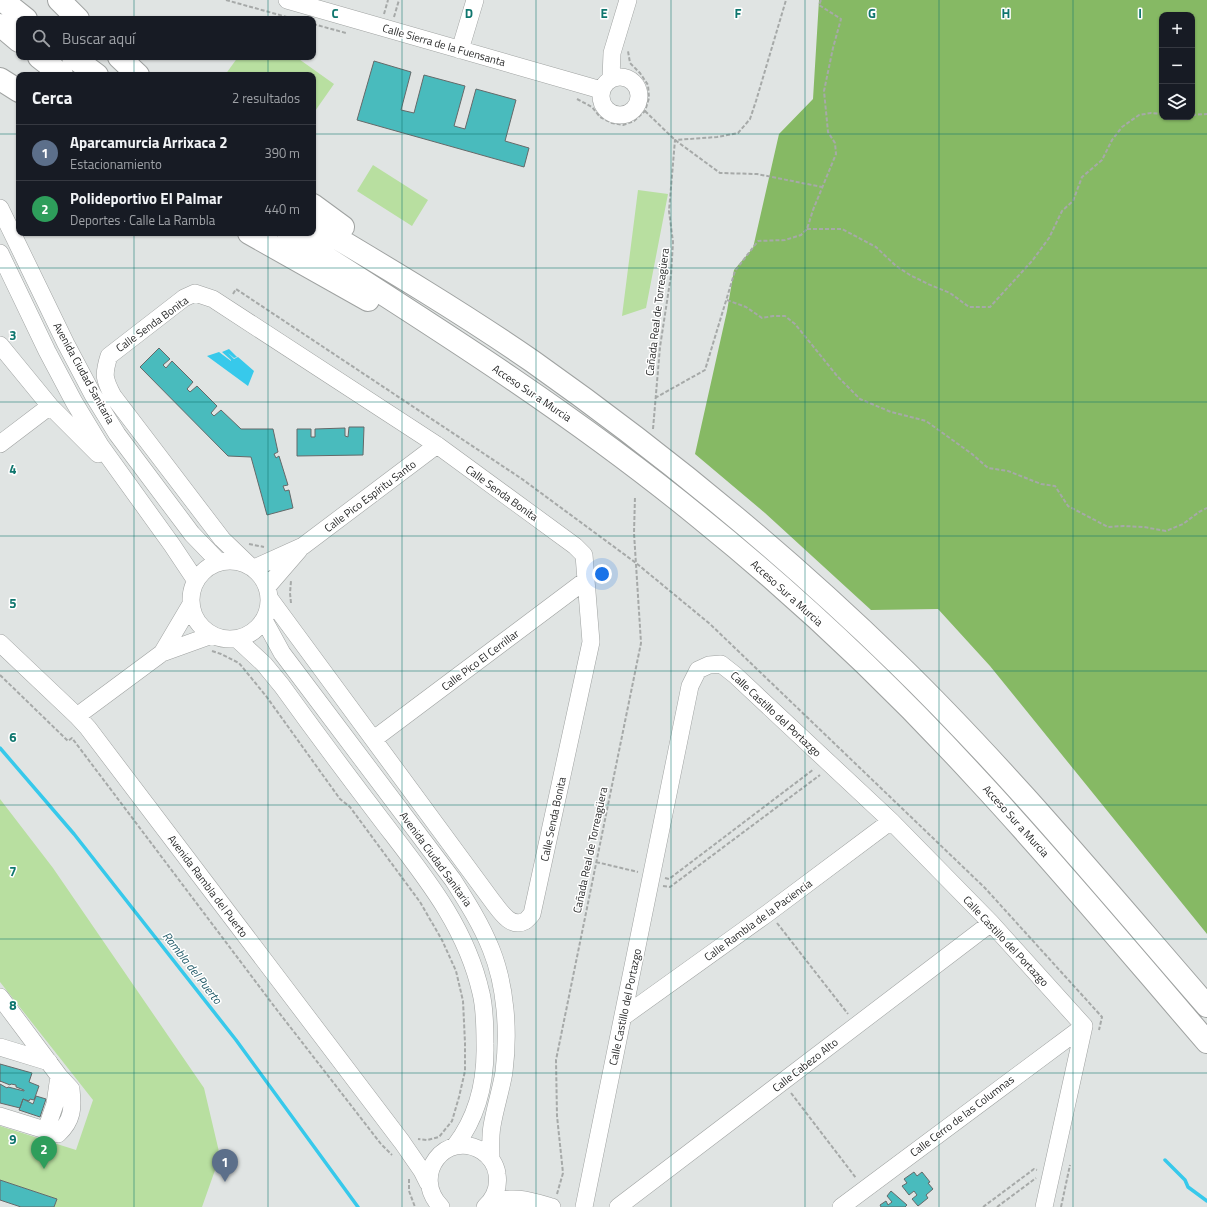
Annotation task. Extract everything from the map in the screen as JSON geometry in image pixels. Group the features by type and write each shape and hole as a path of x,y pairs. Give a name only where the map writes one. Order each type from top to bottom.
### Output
{"highway":[{"path":"2,0 22,16"},
{"path":"59,0 75,16"},
{"path":"0,25 16,38"},
{"path":"43,60 58,72"},
{"path":"78,60 93,72"},
{"path":"122,60 135,72"},
{"path":"0,79 16,89"},
{"path":"316,207 348,230 397,274"},
{"name":"Acceso Sur a Murcia","path":"316,226 397,274 532,362 660,456 714,499 808,580 902,668 994,763 1207,1006"},
{"path":"254,236 382,308 443,332"},
{"name":"Acceso Sur a Murcia","path":"293,236 443,332 538,396 647,475 743,554 835,637 918,717 979,780 1207,1042"}],"street":[{"name":"Calle Sierra de la Fuensanta","path":"287,0 460,50 606,84 612,53 628,0"},
{"path":"460,50 475,0"},
{"name":"Avenida Ciudad Sanitaria","path":"0,208 66,344 93,395 117,434 192,534 219,562"},
{"name":"Avenida Ciudad Sanitaria","path":"0,253 3,264 74,402 100,445 196,581"},
{"name":"Calle Senda Bonita","path":"252,567 222,539 113,396 107,384 104,371 109,356 184,298 195,293 213,299 437,445 575,546 584,555 591,642 532,914 524,922 515,923 506,919 374,739"},
{"path":"0,345 50,406 128,484"},
{"path":"0,444 50,406"},
{"name":"Calle Pico Espíritu Santo","path":"252,567 303,546 437,445"},
{"name":"Calle Pico Espíritu Santo","path":"269,593 303,546"},
{"path":"211,643 193,615 191,604 192,592 196,581 210,566 219,562 235,561 252,567 261,576 269,593 374,739"},
{"name":"Calle Pico El Cerrillar","path":"374,739 586,580"},
{"path":"162,652 237,639 253,633 268,613 269,593"},
{"path":"82,722 162,652 191,604"},
{"name":"Avenida Ciudad Sanitaria","path":"264,620 282,653 453,880 472,909 491,950 502,990 506,1035 504,1072 492,1128 497,1188 494,1196 487,1205"},
{"name":"Avenida Ciudad Sanitaria","path":"237,639 264,664 282,686 436,892 459,930 470,954 482,994 485,1036 484,1072 482,1089 474,1114 466,1131 455,1146"},
{"name":"Avenida Rambla del Puerto","path":"0,643 82,722 403,1138 416,1151 422,1154 440,1154"},
{"name":"Calle Castillo del Portazgo","path":"584,1207 690,686 698,670 709,664 721,664 891,821 991,923 1091,1029"},
{"name":"Calle Rambla de la Paciencia","path":"623,1017 768,913 891,821"},
{"name":"Calle Cabezo Alto","path":"618,1207 991,923"},
{"path":"0,997 59,1076 72,1089 72,1108 67,1126 58,1134 0,1116"},
{"path":"1044,1207 1091,1029"},
{"name":"Calle Cerro de las Columnas","path":"840,1207 1091,1029"},
{"path":"0,1047 49,1062"},
{"name":"Avenida Rambla del Puerto","path":"403,1138 428,1183 432,1196 440,1207"},
{"path":"428,1183 431,1167 440,1154 447,1149 463,1145 478,1149 494,1165 504,1183 528,1200"},
{"path":"487,1205 506,1199 528,1200 554,1204"}],"path":[{"path":"226,0 283,16"},
{"path":"675,140 717,137 738,133 750,119 786,0"},
{"path":"655,398 705,370 735,271 758,241 785,240 801,235 807,229 813,210 836,154 835,142 828,132 824,91 841,19 819,5 821,0"},
{"path":"645,111 675,140 720,173 757,174 822,187"},
{"path":"807,229 842,229 876,247 896,266 910,275 950,293 969,306 990,307 1049,238 1062,210 1073,201 1082,177 1102,160 1112,140 1122,127 1139,115 1151,113 1159,114"},
{"path":"1195,115 1207,114"},
{"name":"Cañada Real de Torreagüera","path":"653,429 660,347 671,275 673,242 669,211 675,140"},
{"path":"224,306 236,289 522,479 636,563 710,624 985,888 1102,1017 1091,1029"},
{"path":"727,300 746,307 762,318 785,316 795,324 838,377 860,399 891,412 926,421 972,454 988,468 1008,471 1041,484 1054,486 1068,506 1108,527 1144,527 1166,531 1183,524 1207,508"},
{"name":"Cañada Real de Torreagüera","path":"554,1204 563,1173 557,1116 556,1060 641,644 634,533 636,496"},
{"path":"246,542 253,546 267,548"},
{"path":"291,581 291,608"},
{"path":"211,643 221,654 239,663 266,696 340,799 350,807 420,902 442,940 456,971 463,1001 466,1043 464,1071 459,1097 452,1121 439,1137 427,1140 403,1138 381,1144"},
{"path":"0,675 68,740 72,738 82,722"},
{"path":"72,738 272,1004 381,1144 394,1157"},
{"path":"596,862 670,886 829,763 838,746"},
{"path":"651,880 669,879 829,763"},
{"path":"768,913 856,1025"},
{"path":"783,1082 865,1189"},
{"path":"1061,1207 1070,1162"},
{"path":"983,1207 1034,1169 1051,1177"},
{"path":"407,1174 409,1179 409,1191 415,1207"},
{"path":"997,1207 1035,1178 1051,1177"}],"green space":[{"path":"819,0 1207,0 1207,934 990,666 938,609 871,610 765,513 695,454 727,311 734,270 753,248 779,134 813,99"},
{"path":"236,60 300,60 334,84 316,110 316,72 227,72"},
{"path":"373,165 428,200 412,226 357,191"},
{"path":"638,190 668,194 646,308 622,316"},
{"path":"0,799 53,868 204,1088 220,1156 202,1207 54,1207 57,1199 0,1180 0,1126 76,1150 93,1100 0,982"}],"water":[{"path":"229,349 237,357 234,358 228,353 234,359 238,357 254,371 248,386 207,356 219,352 231,361 222,352"}],"building":[{"path":"374,61 411,72 401,110 414,113 424,75 465,86 454,126 465,129 476,89 516,100 505,141 529,148 524,167 357,120"},
{"path":"159,348 170,359 163,365 166,368 172,361 193,382 187,389 190,392 197,386 217,406 211,413 214,416 221,410 241,429 273,429 278,452 274,454 276,458 279,456 288,485 283,486 285,491 289,490 293,508 267,515 251,457 228,456 140,367"},
{"path":"349,427 364,427 363,455 297,456 297,429 311,429 311,437 315,437 315,429 345,428 345,436 348,437"},
{"path":"0,1064 32,1073 29,1082 39,1086 34,1100 30,1099 29,1101 23,1099 20,1108 0,1103 0,1084 7,1088 24,1090 16,1087 16,1085 10,1085 0,1081"},
{"path":"36,1096 46,1099 40,1117 19,1110 23,1099 33,1104"},
{"path":"914,1172 917,1176 922,1172 930,1182 928,1183 933,1189 926,1195 928,1198 918,1206 912,1199 917,1195 914,1191 909,1195 902,1186 907,1183 904,1179"},
{"path":"0,1180 57,1199 54,1207 21,1207 0,1200"},
{"path":"891,1191 907,1205 905,1207 881,1207 880,1205 886,1201 888,1205 892,1202 887,1196"}],"waterway":[{"name":"Rambla del Puerto","path":"0,748 74,834 236,1040 358,1207"},
{"path":"1165,1160 1185,1180 1188,1187 1207,1201"}],"place":[{"name":"Polideportivo El Palmar","path":"44,1169"},
{"name":"Aparcamurcia Arrixaca 2","path":"225,1182"}]}
